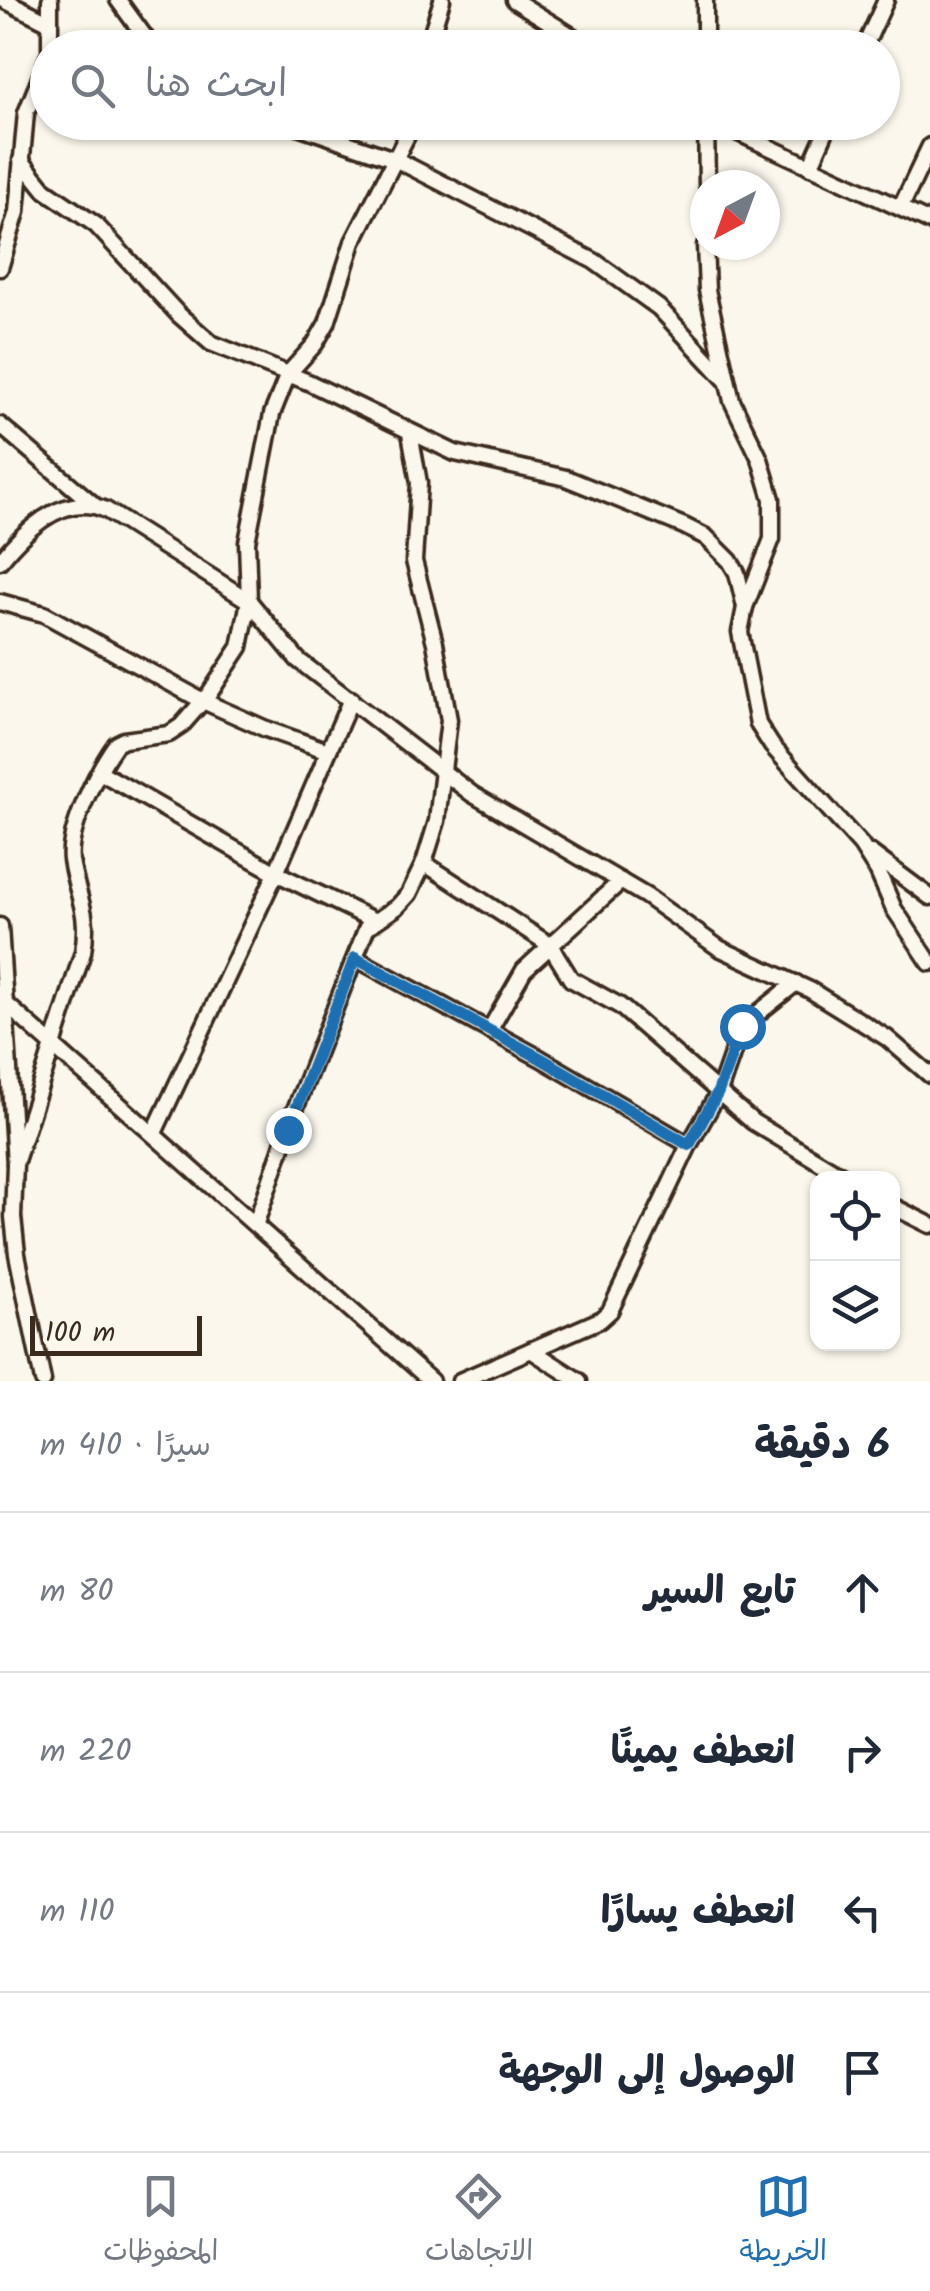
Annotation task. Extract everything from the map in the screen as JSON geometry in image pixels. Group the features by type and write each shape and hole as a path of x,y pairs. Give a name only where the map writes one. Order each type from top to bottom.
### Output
{"street":[{"path":"4,0 50,23"},
{"path":"50,0 50,30"},
{"path":"118,0 140,30"},
{"path":"433,30 442,0"},
{"path":"514,0 563,30"},
{"path":"704,30 705,0"},
{"path":"872,30 886,0"},
{"path":"0,268 15,226 30,103"},
{"path":"339,140 397,160 594,261 659,308 727,380"},
{"path":"15,1164 83,952 86,932 82,896 72,862 73,833 116,744 175,732 204,701 240,647 249,601 246,562 272,414 288,374 315,344 327,323 353,242 406,140"},
{"path":"706,140 707,170"},
{"path":"753,140 930,222"},
{"path":"810,167 822,140"},
{"path":"901,207 930,146"},
{"path":"21,160 45,190 96,224 197,332 228,352 288,374 455,453 566,478 695,532 716,544 730,561 738,573 745,607"},
{"path":"706,260 707,290 727,380 736,412 766,473 772,499 772,540 745,607 740,642 758,724 772,746 860,845 878,872 894,909 930,963"},
{"path":"0,426 94,504 249,601 298,660 445,774 540,836 621,882 718,948 796,983 887,1038 930,1075"},
{"path":"256,1223 294,1112 372,920 403,902 434,834 445,774 448,702 414,561 419,484 410,434"},
{"path":"0,561 40,520 66,508 94,504"},
{"path":"0,602 52,618 204,701 328,751"},
{"path":"154,1134 276,873 351,698"},
{"path":"100,772 276,873 372,920"},
{"path":"860,845 930,897"},
{"path":"424,863 550,946 571,979 612,1000 753,1122 834,1171"},
{"path":"489,1030 516,980 621,882"},
{"path":"0,926 15,1164 12,1202 16,1254 42,1381"},
{"path":"355,958 689,1145"},
{"path":"460,1381 600,1320 610,1311 718,1092 742,1026 796,983"},
{"path":"6,1004 431,1381"},
{"path":"900,1210 930,1225"},
{"path":"531,1350 579,1381"}],"route":[{"path":"288,1130 355,958 540,1058 689,1145 718,1092 742,1026"}]}
